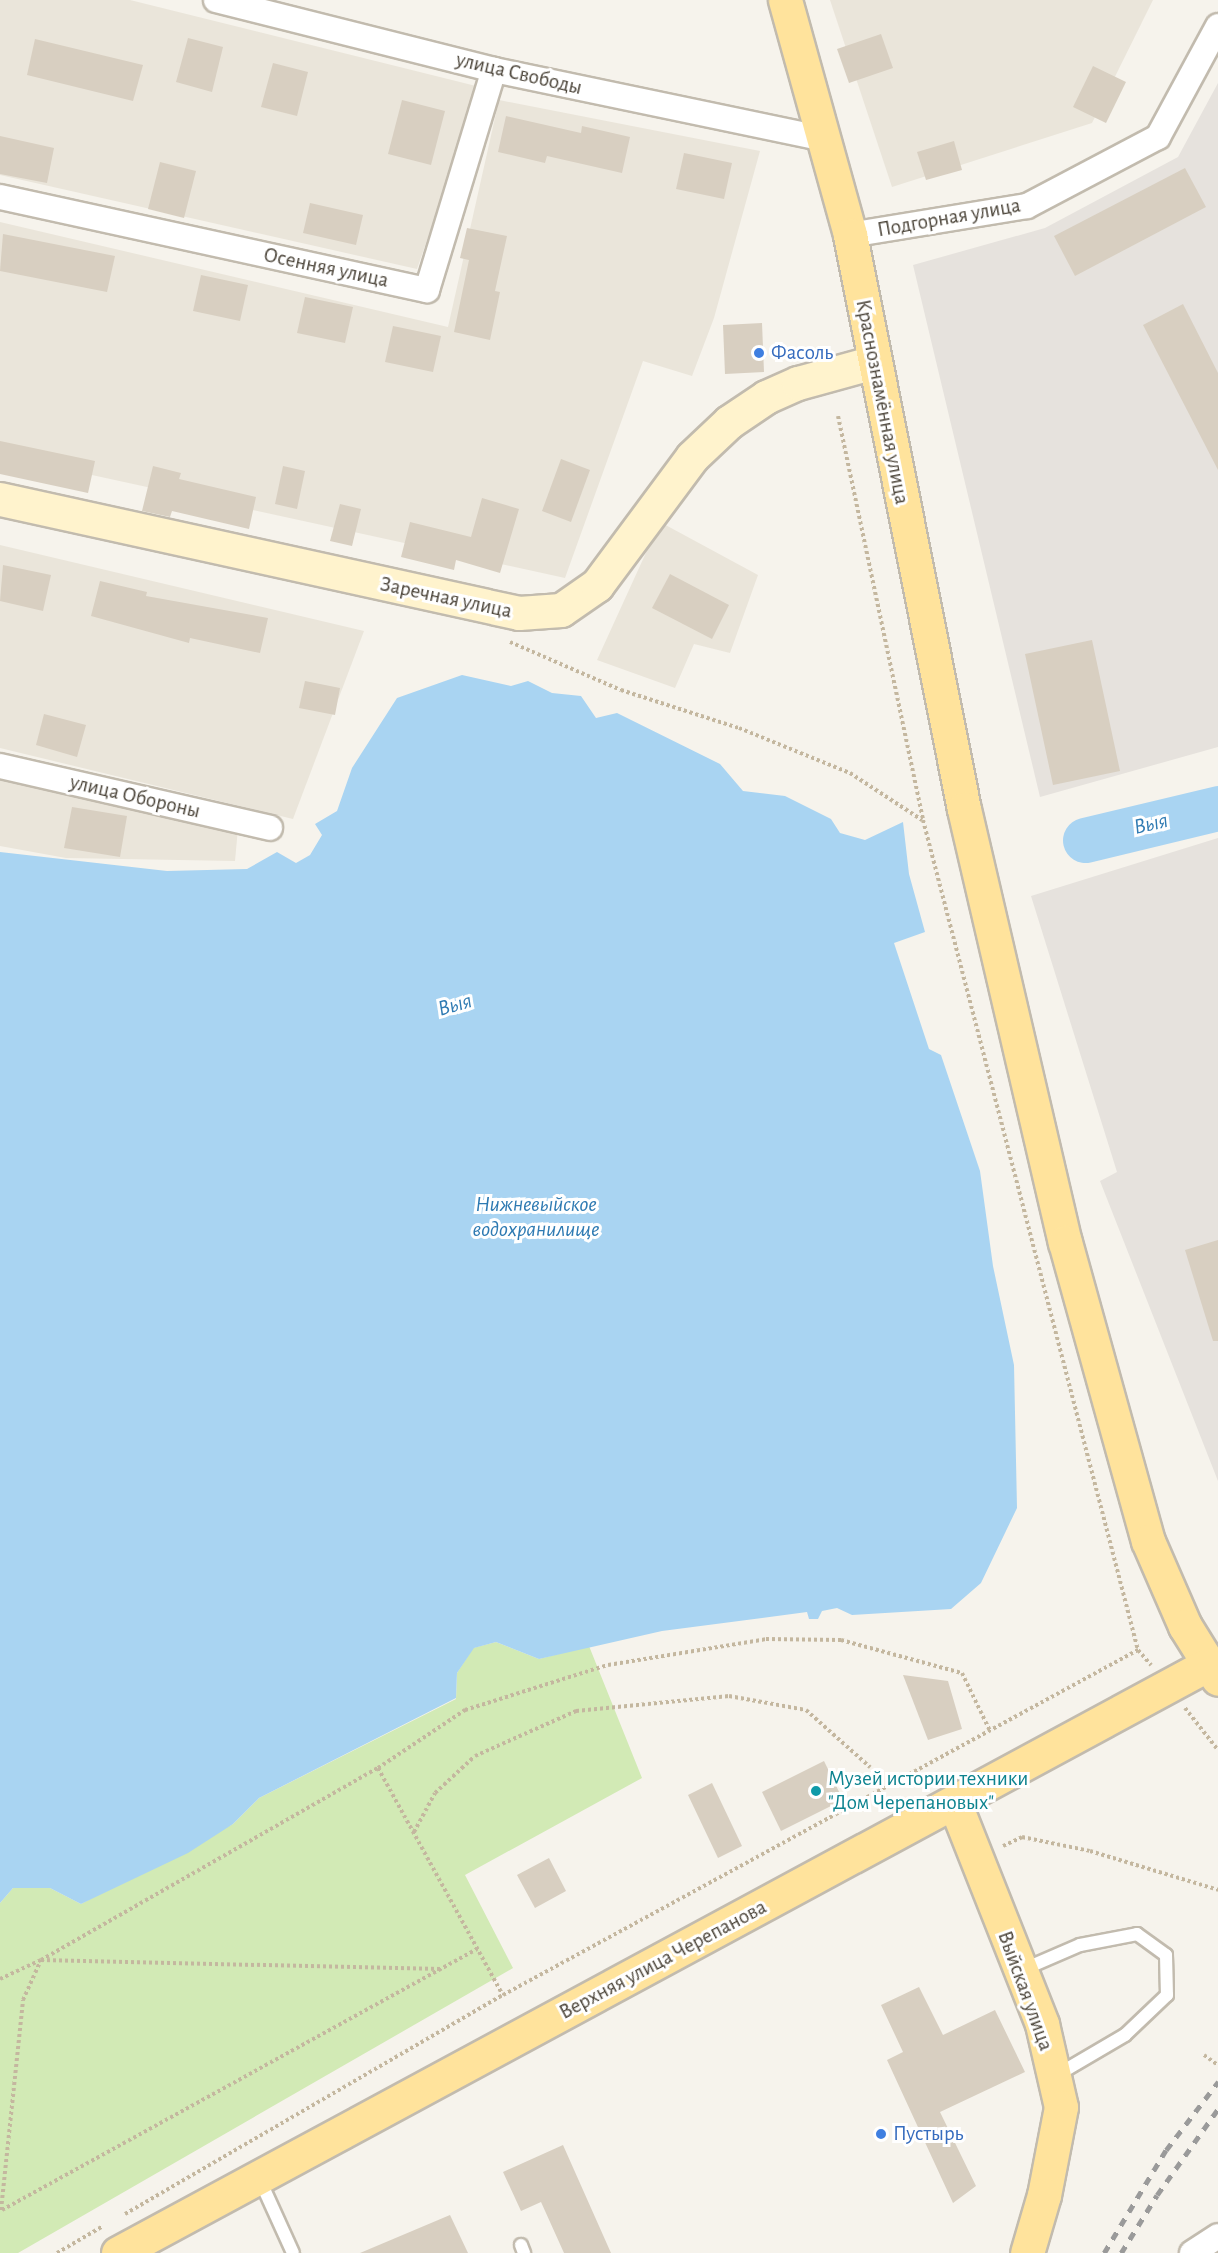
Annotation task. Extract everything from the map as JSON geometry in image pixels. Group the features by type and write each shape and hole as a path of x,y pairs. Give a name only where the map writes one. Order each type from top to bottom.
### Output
{"main road":[{"name":"Краснознамённая улица","path":"785,0 850,235 964,809 1065,1242 1148,1541 1185,1626 1214,1667"},
{"name":"Верхняя улица Черепанова","path":"113,2238 258,2177 1214,1667"},
{"name":"Выйская улица","path":"955,1804 978,1868 1042,2024 1061,2107 1044,2195 1027,2253"}],"street":[{"name":"улица Свободы","path":"216,0 494,70 824,139"},
{"name":"Подгорная улица","path":"850,235 1026,206 1158,137 1218,26"},
{"name":"Осенняя улица","path":"0,197 427,290 494,70"},
{"name":"Заречная улица","path":"0,499 519,614 561,610 597,585 692,457 729,422 766,397 798,383 874,362"},
{"name":"улица Обороны","path":"0,766 270,828"},
{"path":"1192,2253 1218,2236"}],"lane":[{"path":"1020,1970 1080,1945 1137,1934 1166,1955 1167,1995 1125,2035 1054,2076"},
{"path":"258,2177 292,2253"}],"path":[{"path":"838,416 923,820 959,958"},
{"path":"503,637 522,650 621,690 739,728 850,772 923,820"},
{"path":"0,1979 41,1960 378,1768 465,1710 608,1665 766,1639 840,1640 962,1673 990,1731"},
{"path":"119,2217 503,1995 1138,1650"},
{"path":"414,1833 435,1793 475,1756 576,1711 729,1696 806,1710 870,1767"},
{"path":"378,1768 503,1995"},
{"path":"978,1868 1000,1847 1022,1837 1090,1851 1218,1890"},
{"path":"0,2210 477,1949"},
{"path":"41,1960 442,1969"},
{"path":"0,2210 23,2000 41,1960"},
{"path":"1204,2055 1218,2065"},
{"path":"57,2253 113,2238"}],"shaded area":[{"path":"0,0 130,0 480,87 417,269 0,175"},
{"path":"830,0 1153,0 1092,123 892,187"},
{"path":"1218,83 1218,747 1040,797 913,265 1045,228 1178,157"},
{"path":"499,100 760,151 714,318 692,376 643,361 565,578 0,455 0,222 448,327"},
{"path":"660,522 758,575 730,653 694,644 675,688 597,660"},
{"path":"0,545 364,631 293,819 0,748"},
{"path":"0,776 238,828 235,861 66,858 0,846"},
{"path":"1218,838 1218,1481 1100,1181 1117,1172 1031,896"}],"green space":[{"path":"496,1642 539,1659 589,1646 642,1778 465,1875 513,1968 18,2253 0,2253 0,1903 13,1888 50,1888 81,1904 233,1824 259,1798 456,1699 457,1673 473,1648"}],"water":[{"name":"Нижневыйское водохранилище","path":"462,675 511,686 528,681 552,693 581,696 596,718 617,713 720,764 743,791 785,796 831,819 840,833 865,840 903,822 909,874 925,932 894,943 929,1049 941,1055 980,1171 993,1266 1014,1365 1017,1508 981,1583 951,1609 852,1615 837,1608 822,1611 818,1619 809,1619 807,1612 662,1631 539,1659 496,1642 474,1648 457,1673 456,1698 259,1798 233,1824 188,1853 81,1904 50,1888 13,1888 0,1903 0,852 167,871 247,869 277,852 296,863 310,855 322,835 315,824 337,811 352,768 397,698"}],"building":[{"path":"881,34 893,68 849,83 837,49"},
{"path":"188,38 223,47 212,92 176,82"},
{"path":"35,39 143,65 133,101 27,75"},
{"path":"273,63 308,72 297,116 261,107"},
{"path":"1093,66 1126,82 1106,123 1073,107"},
{"path":"402,100 445,111 431,165 388,154"},
{"path":"506,116 581,133 582,126 630,137 622,173 547,156 545,163 498,152"},
{"path":"0,136 54,148 47,183 0,174"},
{"path":"954,141 962,170 926,180 917,152"},
{"path":"684,153 732,163 724,199 676,189"},
{"path":"160,162 196,171 184,218 148,209"},
{"path":"1185,168 1206,207 1075,276 1054,236"},
{"path":"310,203 363,215 356,245 303,233"},
{"path":"467,228 507,236 495,291 500,292 490,340 454,332 469,260 460,258"},
{"path":"3,234 115,256 107,292 0,271"},
{"path":"201,275 248,285 240,321 193,311"},
{"path":"305,297 353,307 345,343 297,333"},
{"path":"1183,304 1218,373 1218,470 1143,325"},
{"path":"762,323 764,372 725,374 723,325"},
{"path":"393,326 441,336 433,372 385,362"},
{"path":"0,441 95,461 88,493 0,474"},
{"path":"561,459 590,470 571,522 542,511"},
{"path":"153,466 181,473 179,479 256,497 249,529 172,511 170,517 142,511"},
{"path":"283,466 305,471 297,509 275,504"},
{"path":"482,498 519,509 500,573 456,560 454,570 401,557 410,522 471,537"},
{"path":"340,504 361,509 352,546 330,541"},
{"path":"3,565 51,575 43,611 0,601"},
{"path":"670,574 729,605 712,639 652,608"},
{"path":"100,581 147,592 146,596 268,618 260,653 190,638 189,643 91,616"},
{"path":"1092,640 1120,771 1053,785 1025,654"},
{"path":"305,681 340,688 335,715 299,708"},
{"path":"44,714 86,725 77,757 36,745"},
{"path":"72,807 127,816 120,857 64,848"},
{"path":"1218,1240 1218,1341 1213,1341 1185,1250"},
{"path":"903,1675 948,1681 962,1729 928,1740"},
{"path":"824,1761 843,1800 781,1831 762,1792"},
{"path":"712,1783 742,1846 718,1858 688,1795"},
{"path":"549,1858 566,1891 535,1908 517,1875"},
{"path":"919,1987 943,2035 995,2010 1025,2072 940,2112 976,2186 953,2203 887,2060 903,2052 881,2005"},
{"path":"563,2145 611,2253 564,2253 541,2202 521,2211 503,2172"},
{"path":"450,2215 468,2253 360,2253"}],"waterway":[{"name":"Выя","path":"1085,840 1218,808"}],"railway":[{"path":"1104,2253 1166,2150 1218,2082"},
{"path":"1121,2253 1157,2195 1218,2109"}],"place":[{"name":"Фасоль","path":"759,353"},
{"name":"Музей истории техники \"Дом Черепановых\"","path":"816,1791"},
{"name":"Пустырь","path":"881,2134"}]}
